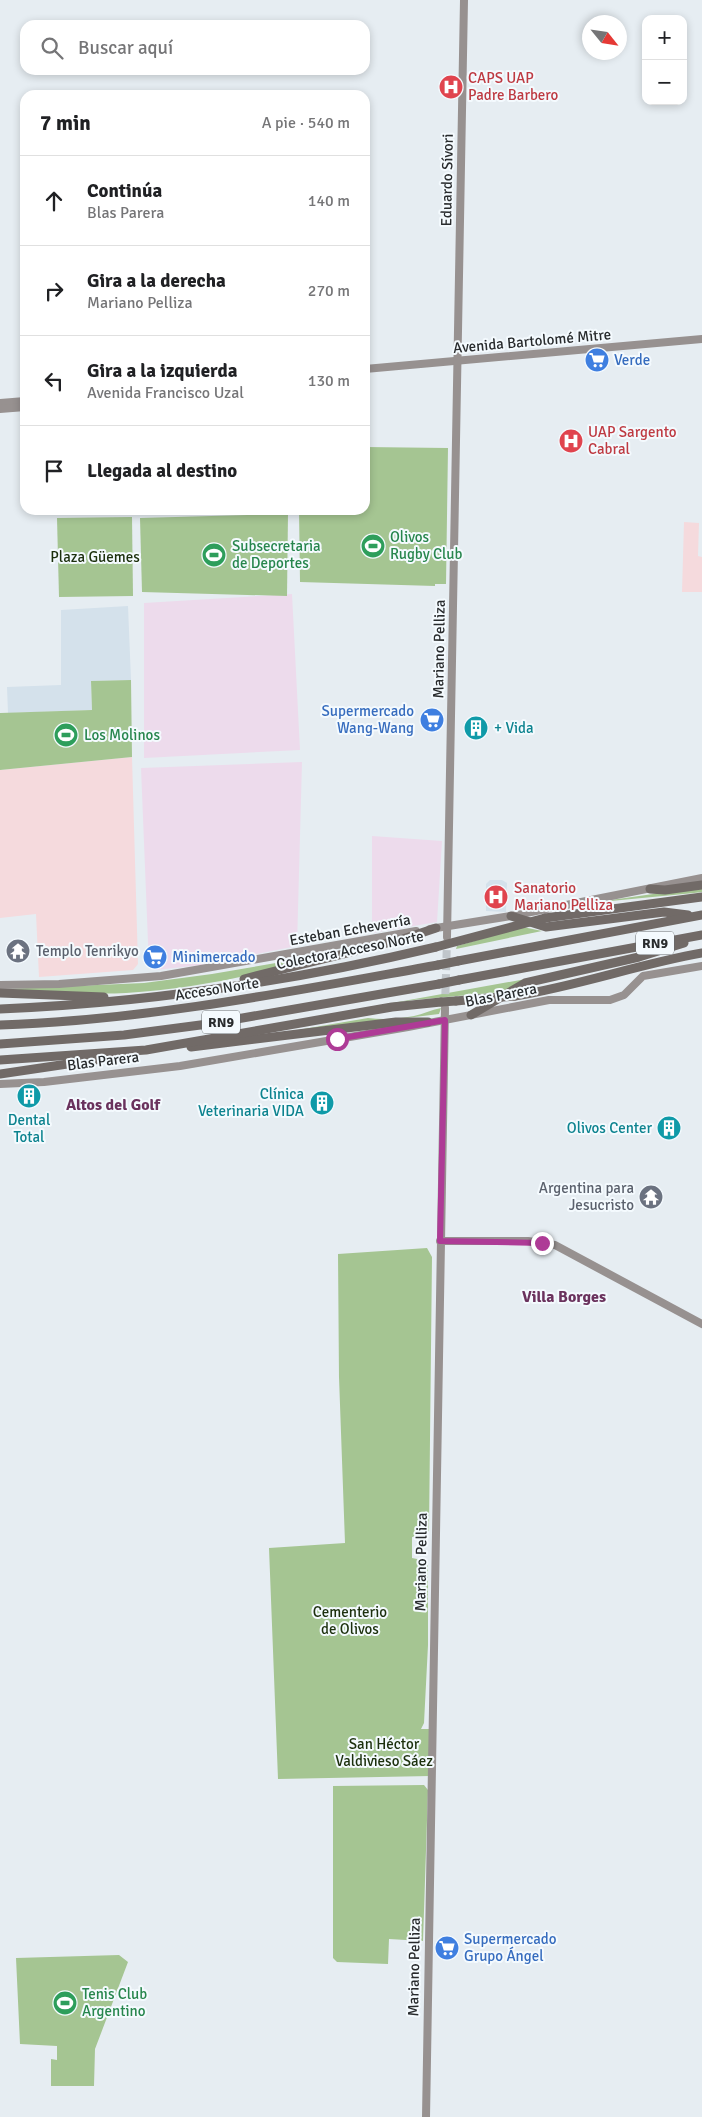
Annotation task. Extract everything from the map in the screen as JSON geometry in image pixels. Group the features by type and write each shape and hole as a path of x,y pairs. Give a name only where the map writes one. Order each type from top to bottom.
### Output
{"highway":[{"path":"650,889 665,890 702,885"},
{"name":"Colectora Acceso Norte","path":"0,1009 192,992 319,972 436,947 545,918 702,897"},
{"path":"511,916 546,928 664,912 699,916"},
{"name":"Acceso Norte","path":"0,1025 96,1019 163,1012 438,965 699,916"},
{"path":"192,992 394,942 436,928"},
{"path":"471,1015 525,983 639,957 702,936"},
{"name":"RN9","path":"0,1044 94,1038 208,1024 702,936"},
{"path":"0,1074 82,1063 146,1050 392,1008 443,1005 456,1001 515,996 571,985 654,961 702,953"},
{"path":"0,993 139,998"},
{"path":"0,1060 200,1047 396,1022 428,1022"}],"street":[{"name":"Eduardo Sívori","path":"457,361 464,0"},
{"name":"Avenida Bartolomé Mitre","path":"370,370 702,339"},
{"name":"Mariano Pelliza","path":"447,937 456,510 457,361"},
{"path":"0,403 20,401"},
{"path":"0,408 20,407"},
{"name":"Esteban Echeverría","path":"0,985 59,984 167,975 511,916 702,878"},
{"name":"Blas Parera","path":"0,1084 44,1082 180,1066 549,1000 610,1000 624,995 643,976 702,966"},
{"name":"Mariano Pelliza","path":"426,2117 445,1020 443,1005"},
{"path":"440,1241 528,1241 555,1246 702,1324"}],"shaded area":[{"path":"684,522 699,523 698,556 702,557 702,592 682,592"},
{"path":"292,594 300,750 144,758 144,603"},
{"name":"Los Molinos","path":"128,606 131,680 91,681 92,710 8,713 7,687 61,685 61,610"},
{"path":"132,757 138,964 133,970 39,977 36,914 0,918 0,770"},
{"path":"302,762 297,946 201,965 156,970 149,967 141,768"},
{"path":"372,836 442,841 437,922 372,933"},
{"name":"Sanatorio Mariano Pelliza","path":"490,880 502,880 507,883 506,912 486,911 486,884"}],"green space":[{"name":"Olivos Rugby Club","path":"370,447 448,448 446,584 435,584 435,586 300,582 299,515 370,515"},
{"name":"Subsecretaria de Deportes","path":"288,515 287,596 142,592 140,518"},
{"name":"Plaza Güemes","path":"132,517 133,596 59,597 57,518"},
{"name":"Los Molinos","path":"131,680 132,757 0,770 0,713 92,710 91,681"},
{"path":"702,887 702,892 590,903"},
{"path":"523,927 542,931 456,949 457,946"},
{"path":"328,954 228,980 152,991 96,994 4,989 144,983 212,974"},
{"path":"559,973 502,992 413,1000 348,1011"},
{"path":"441,1008 439,1014 262,1036 368,1018 408,1017"},
{"name":"Cementerio de Olivos","path":"427,1248 432,1257 429,1531 421,1536 412,1537 412,1558 422,1560 428,1566 428,1645 424,1723 421,1729 429,1729 430,1776 278,1779 269,1548 345,1543 339,1377 338,1254"},
{"path":"424,1785 428,1790 423,1941 389,1939 388,1964 337,1962 333,1958 333,1786"},
{"name":"Tenis Club Argentino","path":"119,1955 128,1962 95,2049 94,2086 51,2086 51,2059 57,2060 57,2046 20,2044 16,1958"}],"tunnel":[{"path":"445,1006 447,940"}],"place":[{"name":"CAPS UAP Padre Barbero","path":"451,87"},
{"name":"Verde","path":"597,360"},
{"name":"UAP Sargento Cabral","path":"571,441"},
{"name":"Olivos Rugby Club","path":"373,546"},
{"name":"Subsecretaria de Deportes","path":"214,555"},
{"name":"Supermercado Wang-Wang","path":"432,720"},
{"name":"+ Vida","path":"476,728"},
{"name":"Los Molinos","path":"66,735"},
{"name":"Sanatorio Mariano Pelliza","path":"496,897"},
{"name":"Templo Tenrikyo","path":"18,951"},
{"name":"Minimercado","path":"155,957"},
{"name":"Dental Total","path":"29,1096"},
{"name":"Clínica Veterinaria VIDA","path":"322,1103"},
{"name":"Olivos Center","path":"669,1128"},
{"name":"Argentina para Jesucristo","path":"651,1197"},
{"name":"Supermercado Grupo Ángel","path":"447,1948"},
{"name":"Tenis Club Argentino","path":"65,2003"}],"district":[{"name":"Altos del Golf","path":"113,1105"},
{"name":"Villa Borges","path":"564,1297"}],"route":[{"path":"337,1039 445,1020 440,1241 528,1241 542,1243"}],"park label":[{"name":"San Héctor Valdivieso Sáez","path":"384,1752"}]}
